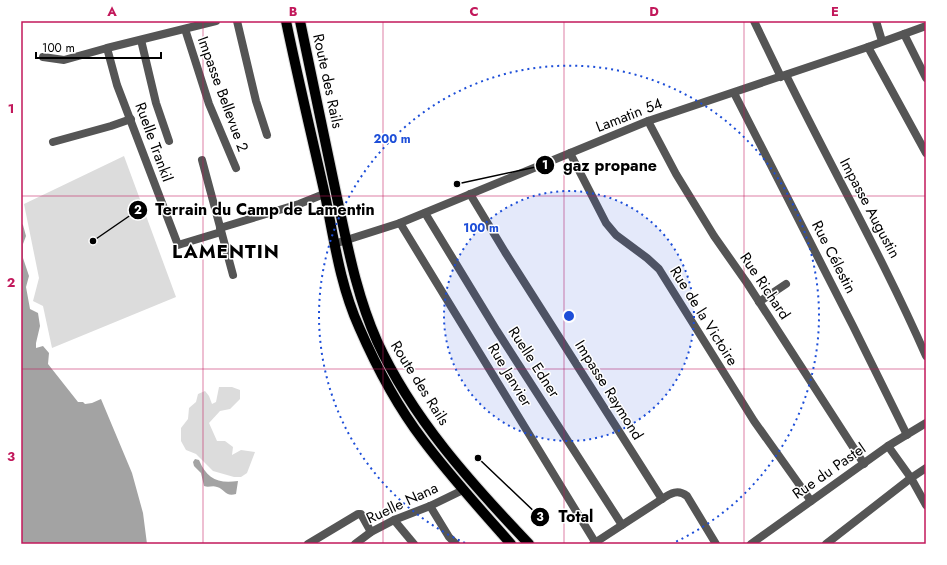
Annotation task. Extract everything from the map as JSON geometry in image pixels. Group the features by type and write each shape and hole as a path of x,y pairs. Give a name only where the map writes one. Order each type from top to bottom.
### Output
{"main road":[{"name":"Route des Rails","path":"286,21 334,244 346,290 358,326 400,406 422,439 463,490 511,544"},
{"name":"Route des Rails","path":"300,21 346,240 363,308 377,342 398,381 431,430 458,465 529,544"}],"street":[{"path":"43,57 64,60 216,21"},
{"path":"237,21 256,102 267,135"},
{"name":"Impasse Augustin","path":"754,21 854,206 892,281 926,356"},
{"path":"876,21 882,41"},
{"name":"Lamatin 54","path":"334,244 400,223 648,121 734,93 926,26"},
{"name":"Impasse Bellevue 2","path":"185,29 209,104 236,168"},
{"path":"904,34 926,78"},
{"path":"141,40 156,103 169,141"},
{"path":"868,47 926,153"},
{"name":"Ruelle Trankil","path":"107,48 117,85 178,245 220,230"},
{"name":"Rue Célestin","path":"734,93 907,435"},
{"path":"53,142 131,119"},
{"name":"Rue Richard","path":"648,121 676,174 714,236 759,302 864,464"},
{"name":"Rue de la Victoire","path":"570,153 606,223 616,235 659,269 754,421 811,501"},
{"path":"202,160 233,275"},
{"path":"220,230 299,204 324,194"},
{"name":"Impasse Raymond","path":"470,194 505,252 662,499"},
{"name":"Ruelle Edner","path":"425,213 497,331 622,525"},
{"name":"Rue Janvier","path":"400,223 594,543"},
{"path":"759,302 786,284"},
{"name":"Rue du Pastel","path":"751,544 888,446 926,423"},
{"path":"888,446 911,478 926,505"},
{"path":"826,544 926,468"},
{"name":"Ruelle Nana","path":"355,544 371,532 394,520 430,506 463,490"},
{"path":"594,543 671,493 682,492 687,496 716,544"},
{"path":"430,506 456,544"},
{"path":"308,544 358,514 361,514 371,532"},
{"path":"394,520 414,544"}],"shaded area":[{"path":"124,156 176,297 52,348 43,306 33,301 39,278 24,204"},
{"path":"21,223 26,236 23,244 23,258 29,276 26,287 30,309 38,313 40,326 36,348 43,346 49,353 48,364 78,402 83,402 85,404 101,399 132,473 143,513 147,544 21,544"},
{"path":"219,387 232,387 240,390 240,399 230,409 220,411 209,423 217,441 225,441 233,447 232,455 241,450 255,452 247,473 241,477 234,477 213,471 196,454 186,450 181,441 181,428 188,419 189,408 196,402 198,394 205,391 212,404 216,402"},
{"path":"195,459 199,460 206,472 214,479 225,482 238,481 236,494 227,494 215,486 204,486 201,473 194,466 193,462"}],"place":[{"name":"gaz propane","path":"457,184"},
{"name":"Terrain du Camp de Lamentin","path":"93,241"},
{"name":"Total","path":"478,458"}],"district":[{"name":"LAMENTIN","path":"226,251"}]}
